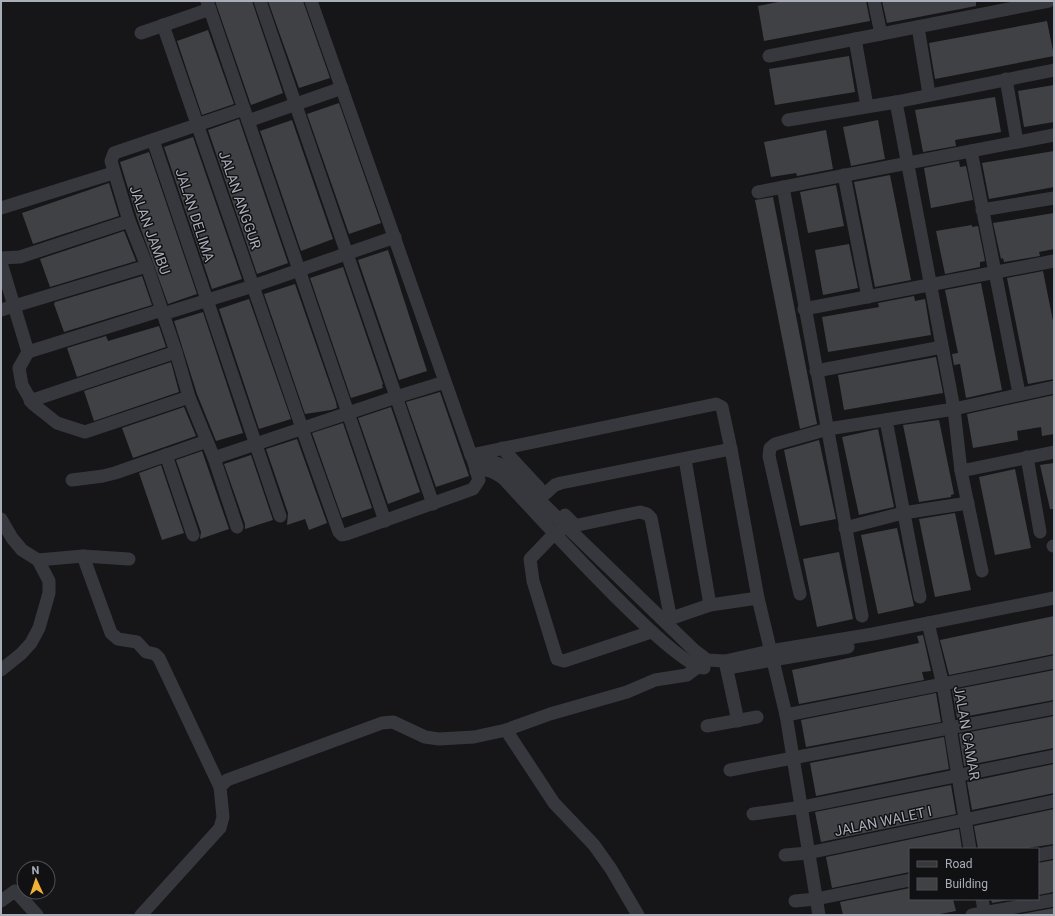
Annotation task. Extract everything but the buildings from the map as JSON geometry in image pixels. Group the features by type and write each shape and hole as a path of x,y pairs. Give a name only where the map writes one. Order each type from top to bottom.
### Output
{"street":[{"path":"260,1 433,504"},
{"path":"140,34 163,26 209,5 386,521 473,489 479,480 474,462 311,1"},
{"path":"874,1 881,34"},
{"path":"769,56 1049,1"},
{"name":"JALAN ANGGUR","path":"163,26 339,532 342,535 347,534 386,521"},
{"path":"918,27 929,94"},
{"path":"855,39 867,106"},
{"path":"788,120 896,102 929,94 1054,70"},
{"path":"1006,79 1017,142"},
{"path":"153,140 197,125 295,104 342,88"},
{"path":"896,102 954,408 962,471 982,571"},
{"path":"758,192 908,164 1054,134"},
{"name":"JALAN JAMBU","path":"153,140 114,153 111,161 113,173 163,312 189,397 214,458 237,527"},
{"name":"JALAN DELIMA","path":"153,140 280,516"},
{"path":"971,151 1019,393"},
{"path":"1,208 113,173"},
{"path":"844,175 868,297"},
{"path":"783,187 804,309 828,429 862,616"},
{"path":"982,210 1054,198"},
{"path":"1,258 20,257 130,222"},
{"path":"189,397 85,432 57,423 30,401 22,385 19,368 28,352 253,286 395,237"},
{"path":"804,309 1054,261"},
{"path":"1,263 28,352"},
{"path":"1,310 147,266"},
{"path":"816,371 942,347"},
{"path":"30,401 176,352"},
{"path":"214,458 445,382"},
{"path":"800,594 769,456 770,448 775,444 828,429 954,408 1019,393 1054,387"},
{"path":"474,462 502,448 716,404 722,407 758,598 786,715 819,915"},
{"path":"886,420 920,597"},
{"path":"72,480 103,476 207,441"},
{"path":"502,448 545,494 569,524"},
{"path":"545,494 555,485 561,483 731,449"},
{"path":"962,471 1054,452"},
{"path":"166,455 193,535"},
{"path":"1027,457 1040,532"},
{"path":"685,459 710,606"},
{"path":"474,462 489,460 504,466 569,524 669,620 697,653 702,664"},
{"path":"474,462 487,470 495,472 504,479 554,534 651,632 680,656 702,664 725,665 929,627 1054,608"},
{"path":"846,528 903,513 968,503"},
{"path":"651,632 564,661 557,659 530,569 530,559 554,534 569,524 578,525 640,512 647,514 651,518 669,610 669,620"},
{"path":"1,519 12,538 22,550 38,560 49,582 49,593 45,612 31,643 21,654 1,670"},
{"path":"38,560 83,556 129,559"},
{"path":"83,556 111,633 118,639 137,642 146,652 155,654 159,658 220,787 223,817 220,828 141,915"},
{"path":"669,620 710,606 758,598"},
{"path":"929,627 1054,598"},
{"name":"JALAN CAMAR","path":"929,627 943,685 970,848"},
{"path":"786,715 1054,662"},
{"path":"220,787 227,780 382,723 393,722 425,736 439,739 474,737 506,730 550,714 627,692 655,680 687,675 702,664"},
{"path":"725,665 738,721"},
{"path":"730,770 1054,708"},
{"path":"707,726 757,717"},
{"path":"506,730 554,803 594,845 607,863 638,915"},
{"path":"753,814 802,807 1054,756"},
{"name":"JALAN WALET I","path":"785,855 808,853 1054,802"},
{"path":"1039,855 1054,852"},
{"path":"795,901 816,899 909,880"},
{"path":"1,901 15,891 37,915"},
{"path":"982,900 981,914 1054,900"}]}
